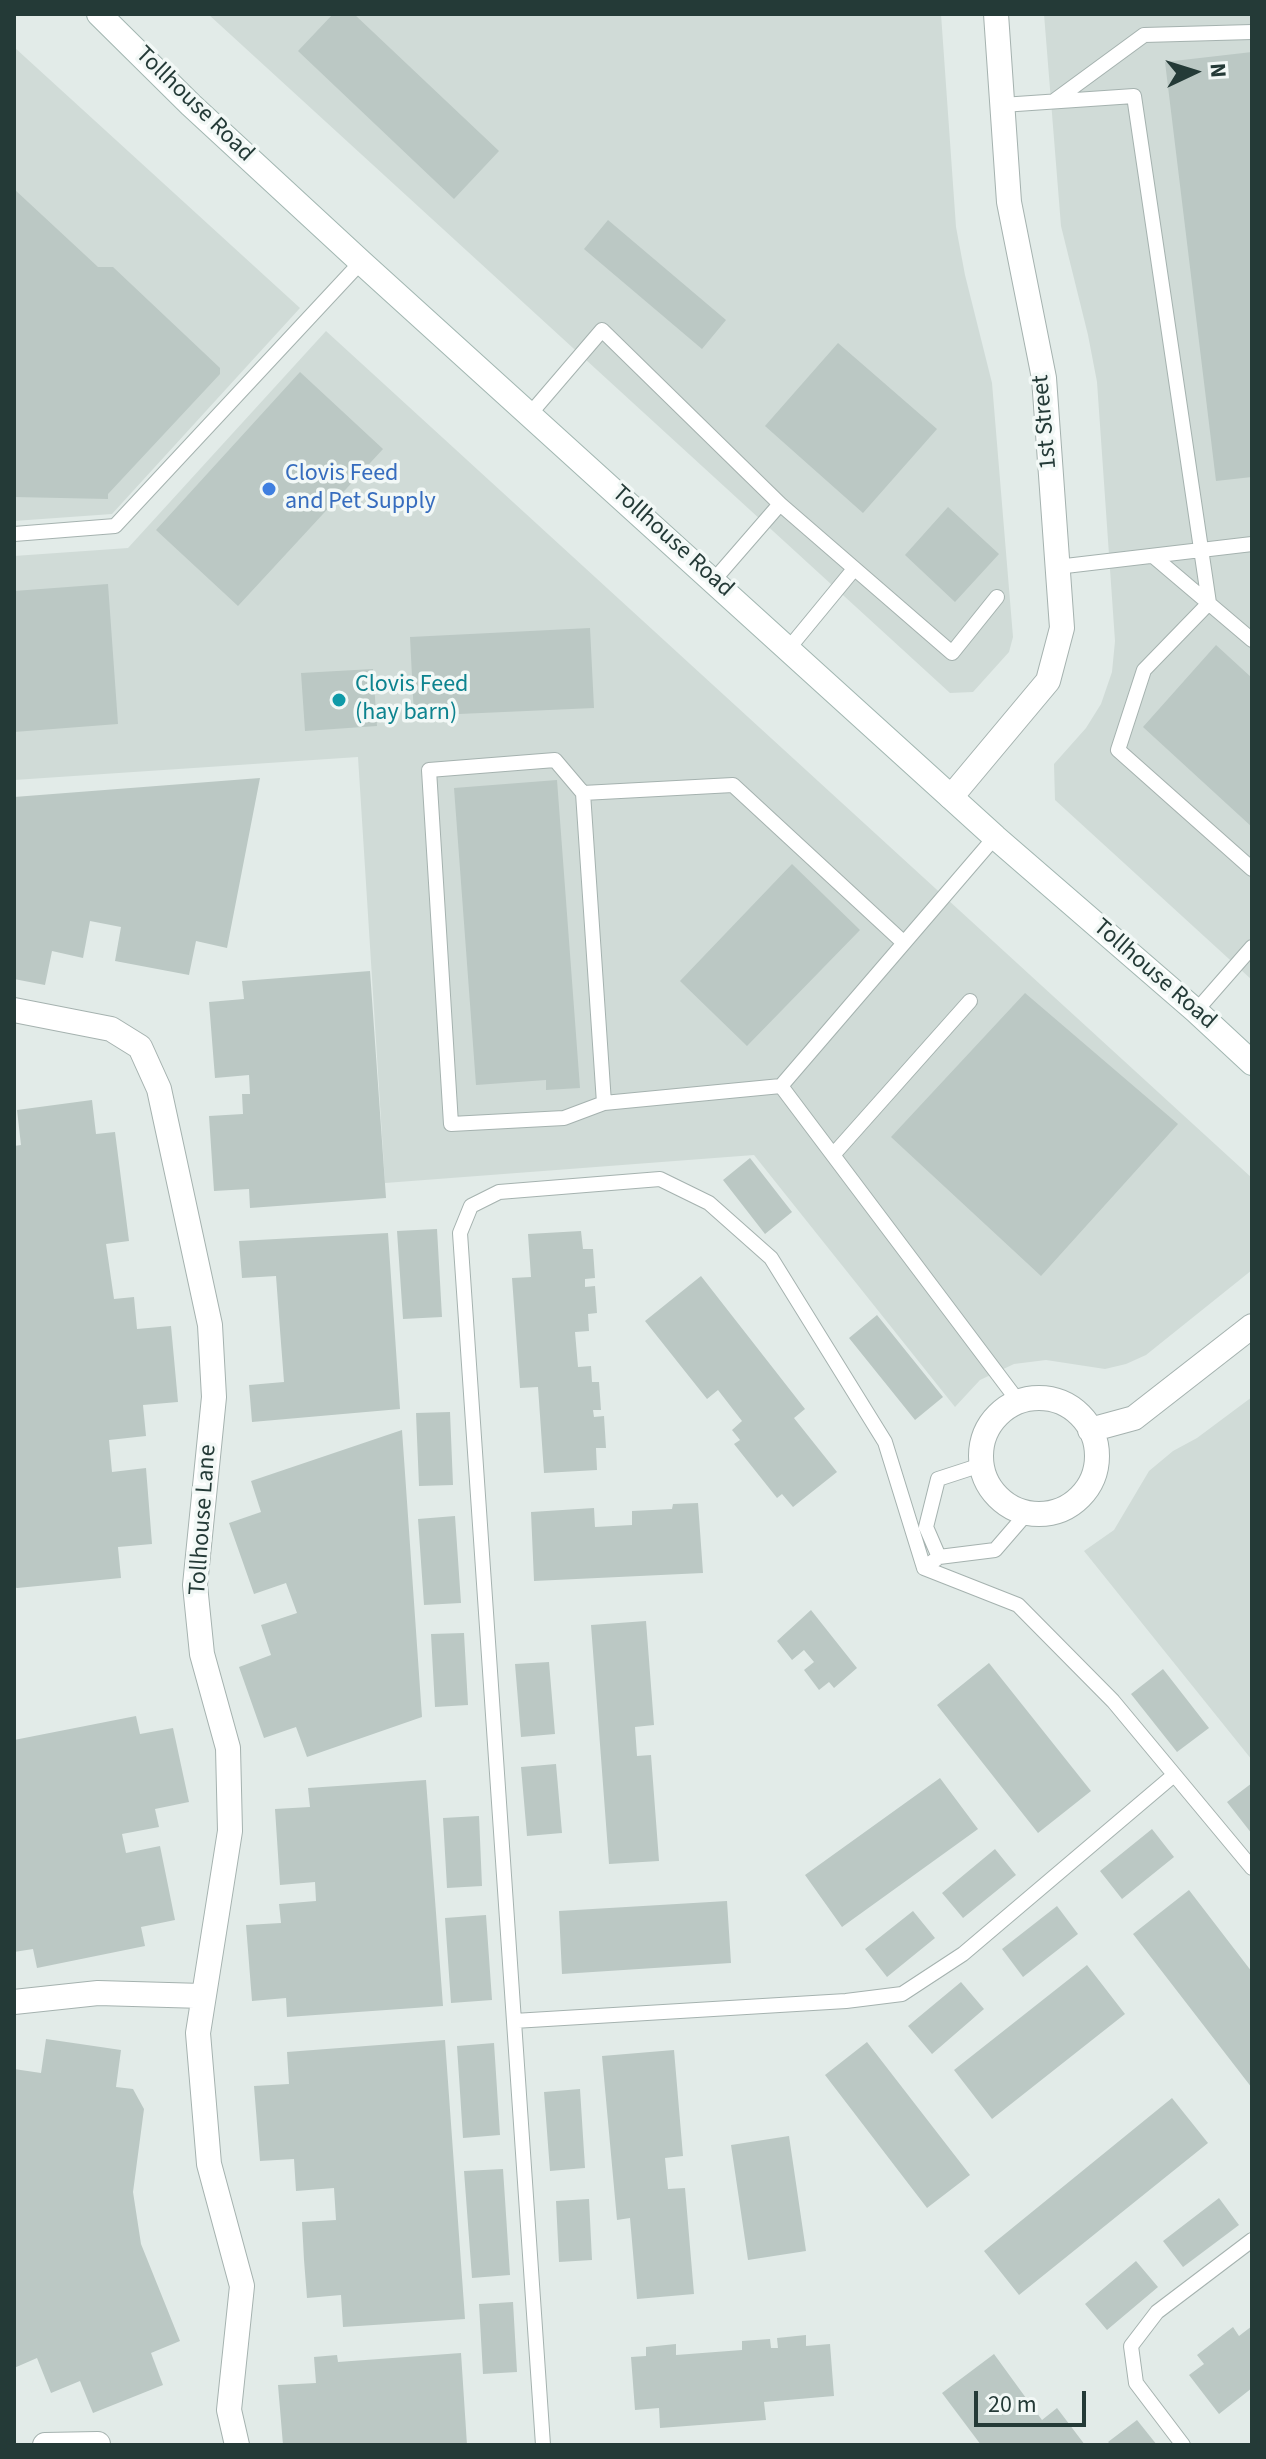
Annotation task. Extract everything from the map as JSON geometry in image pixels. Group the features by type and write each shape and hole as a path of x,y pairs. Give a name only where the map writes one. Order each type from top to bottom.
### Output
{"street":[{"name":"Tollhouse Road","path":"99,14 191,105 361,262 995,837 1252,1063"},
{"name":"1st Street","path":"951,797 1048,681 1062,628 1044,378 1009,202 996,14"},
{"name":"Tollhouse Lane","path":"14,1010 111,1029 140,1047 159,1089 210,1325 214,1397 195,1585 202,1654 228,1748 230,1831 198,2033 209,2164 242,2286 229,2410 237,2445"},
{"path":"1090,1430 1134,1418 1252,1326"},
{"path":"1036,1397 1055,1400 1072,1408 1090,1430 1097,1460 1092,1479 1081,1496 1065,1508 1047,1514 1027,1513 1011,1507 986,1482 981,1465 981,1445 988,1426 1001,1411 1018,1401 1036,1397"},
{"path":"14,2002 98,1993 203,1996"},
{"path":"45,2445 98,2444"}],"lane":[{"path":"1052,102 1144,35 1252,32"},
{"path":"1002,105 1134,96 1209,603"},
{"path":"14,534 115,526 361,262"},
{"path":"530,414 602,330 780,504 952,653 997,597"},
{"path":"714,580 780,504"},
{"path":"1057,567 1252,544"},
{"path":"1153,556 1252,640"},
{"path":"789,648 854,569"},
{"path":"1209,603 1144,670 1118,750 1252,869"},
{"path":"604,1103 583,793 555,760 429,770 451,1124 564,1118 604,1103 781,1086 995,837"},
{"path":"583,793 733,785 904,943"},
{"path":"1196,1011 1252,947"},
{"path":"833,1155 970,1001"},
{"path":"781,1086 1018,1401"},
{"path":"543,2445 460,1233 471,1206 499,1192 660,1179 709,1203 771,1258 885,1442 924,1568"},
{"path":"939,1557 926,1527 938,1479 981,1465"},
{"path":"924,1568 939,1557 995,1550 1027,1513"},
{"path":"924,1568 1018,1605 1113,1701 1252,1868"},
{"path":"514,2021 846,2001 902,1994 963,1954 1174,1775"},
{"path":"1183,2445 1136,2383 1131,2346 1157,2312 1252,2240"}],"shaded area":[{"path":"208,14 941,14 956,227 992,383 1013,637 1009,652 973,692 950,693"},
{"path":"1044,14 1252,14 1252,980 1055,800 1054,764 1086,728 1101,704 1112,672 1115,641 1097,382 1061,226"},
{"path":"14,47 300,308 112,514 14,521"},
{"path":"326,331 1252,1178 1252,1270 1146,1355 1105,1369 1046,1360 1014,1364 980,1380 955,1407 754,1155 385,1183 358,757 14,780 14,556 128,548"},
{"path":"1252,1397 1252,1760 1084,1551 1114,1530 1149,1471"}],"building":[{"path":"333,14 354,14 499,151 454,199 298,51"},
{"path":"1252,52 1252,477 1216,481 1165,62"},
{"path":"14,189 98,267 113,267 220,368 220,374 108,494 108,499 14,497"},
{"path":"608,220 726,320 702,349 584,249"},
{"path":"838,343 937,429 863,513 765,426"},
{"name":"Clovis Feed and Pet Supply","path":"300,372 383,449 238,606 156,530"},
{"path":"948,507 999,554 955,602 905,555"},
{"path":"108,584 118,724 14,732 14,591"},
{"path":"590,628 594,708 414,716 410,637"},
{"path":"1216,645 1252,678 1252,827 1143,727"},
{"name":"Clovis Feed (hay barn)","path":"373,669 377,726 305,731 301,673"},
{"path":"260,778 227,948 196,941 189,975 115,961 121,927 90,921 83,958 52,951 45,985 14,979 14,797"},
{"path":"557,780 580,1088 546,1090 546,1080 476,1085 454,788"},
{"path":"792,864 860,930 747,1046 680,981"},
{"path":"370,971 386,1198 250,1208 249,1189 214,1191 209,1116 243,1114 242,1094 250,1094 249,1075 215,1078 209,1002 244,999 242,981"},
{"path":"1025,993 1178,1124 1041,1276 891,1137"},
{"path":"92,1100 96,1134 115,1132 129,1241 106,1244 114,1299 134,1297 137,1329 171,1326 178,1402 143,1405 146,1436 109,1440 112,1472 146,1468 152,1544 118,1547 121,1578 17,1588 14,1587 14,1146 21,1145 17,1110"},
{"path":"750,1158 792,1212 765,1234 723,1180"},
{"path":"437,1229 442,1317 403,1319 397,1231"},
{"path":"581,1231 583,1249 593,1249 595,1278 585,1279 585,1287 595,1286 597,1313 588,1314 589,1331 575,1332 578,1367 591,1366 592,1382 599,1382 601,1410 593,1410 594,1417 604,1416 606,1448 596,1448 597,1470 544,1473 538,1387 520,1388 512,1278 531,1277 528,1234"},
{"path":"388,1233 400,1409 252,1422 249,1385 284,1382 276,1276 242,1278 239,1241"},
{"path":"701,1276 805,1409 794,1418 837,1472 793,1507 782,1494 777,1498 734,1444 740,1440 732,1430 742,1421 718,1390 707,1399 645,1321"},
{"path":"877,1315 943,1397 915,1420 849,1338"},
{"path":"450,1412 453,1485 419,1486 416,1413"},
{"path":"402,1430 422,1717 307,1757 296,1727 264,1738 239,1667 271,1655 261,1625 297,1613 286,1583 254,1594 229,1523 261,1512 251,1481"},
{"path":"698,1503 703,1573 534,1581 531,1512 594,1508 595,1527 632,1525 632,1511 672,1509 673,1504"},
{"path":"455,1516 461,1603 424,1605 418,1519"},
{"path":"811,1610 857,1668 834,1688 829,1682 819,1690 804,1670 814,1662 804,1650 792,1660 777,1641"},
{"path":"646,1621 654,1725 635,1727 637,1756 651,1755 659,1861 609,1864 591,1625"},
{"path":"464,1633 468,1705 435,1707 431,1634"},
{"path":"549,1662 555,1734 521,1737 515,1664"},
{"path":"989,1663 1091,1791 1038,1833 937,1705"},
{"path":"1163,1669 1209,1728 1177,1752 1131,1694"},
{"path":"136,1716 140,1734 173,1728 189,1802 155,1809 159,1827 122,1834 126,1853 160,1846 175,1920 141,1927 145,1946 37,1968 33,1949 14,1952 14,1740"},
{"path":"556,1764 562,1833 527,1836 521,1767"},
{"path":"940,1778 978,1829 842,1927 805,1875"},
{"path":"426,1780 443,2006 287,2017 286,1998 252,2001 246,1925 281,1923 279,1904 316,1901 315,1882 280,1885 275,1809 310,1807 308,1788"},
{"path":"1252,1783 1252,1834 1227,1802"},
{"path":"479,1816 482,1886 447,1888 443,1818"},
{"path":"1152,1829 1174,1857 1122,1899 1100,1871"},
{"path":"995,1849 1016,1875 963,1918 942,1893"},
{"path":"1189,1890 1252,1972 1252,2088 1133,1934"},
{"path":"727,1901 731,1963 562,1974 559,1911"},
{"path":"1057,1906 1078,1934 1023,1977 1002,1949"},
{"path":"913,1911 935,1938 887,1977 865,1949"},
{"path":"486,1915 492,2000 451,2003 445,1918"},
{"path":"1087,1965 1125,2014 992,2119 954,2070"},
{"path":"961,1982 984,2009 932,2054 908,2026"},
{"path":"46,2039 121,2050 116,2087 133,2089 144,2109 133,2192 141,2244 180,2341 151,2353 163,2385 93,2413 80,2381 51,2393 37,2358 14,2368 14,2069 41,2073"},
{"path":"445,2040 465,2319 343,2327 341,2295 307,2298 304,2260 302,2222 336,2220 334,2188 296,2191 294,2159 260,2161 254,2086 289,2084 287,2052"},
{"path":"867,2042 970,2175 927,2208 825,2075"},
{"path":"494,2043 500,2135 463,2138 457,2046"},
{"path":"674,2050 683,2156 665,2158 668,2189 685,2188 694,2294 637,2299 630,2218 617,2220 602,2056"},
{"path":"580,2089 585,2168 550,2171 544,2092"},
{"path":"1172,2098 1208,2143 1019,2295 984,2251"},
{"path":"789,2136 806,2251 748,2260 731,2145"},
{"path":"503,2169 510,2275 472,2278 464,2171"},
{"path":"1219,2198 1239,2225 1183,2267 1163,2241"},
{"path":"589,2199 592,2260 559,2262 556,2201"},
{"path":"1136,2261 1158,2287 1107,2330 1085,2304"},
{"path":"513,2302 517,2372 483,2374 479,2304"},
{"path":"1252,2326 1252,2388 1219,2414 1189,2375 1204,2364 1197,2355 1233,2327 1239,2336"},
{"path":"806,2335 806,2346 830,2344 834,2396 764,2402 766,2420 660,2428 659,2408 635,2410 631,2357 646,2356 646,2347 676,2344 676,2355 742,2350 742,2341 770,2339 771,2348 778,2348 777,2338"},
{"path":"461,2353 467,2445 283,2445 278,2385 316,2383 314,2357 337,2355 338,2362"},
{"path":"994,2354 1042,2420 1057,2408 1085,2445 981,2445 942,2393"},
{"path":"1137,2420 1157,2445 1111,2445 1108,2442"}],"place":[{"name":"Clovis Feed and Pet Supply","path":"269,489"},
{"name":"Clovis Feed (hay barn)","path":"339,700"}]}
